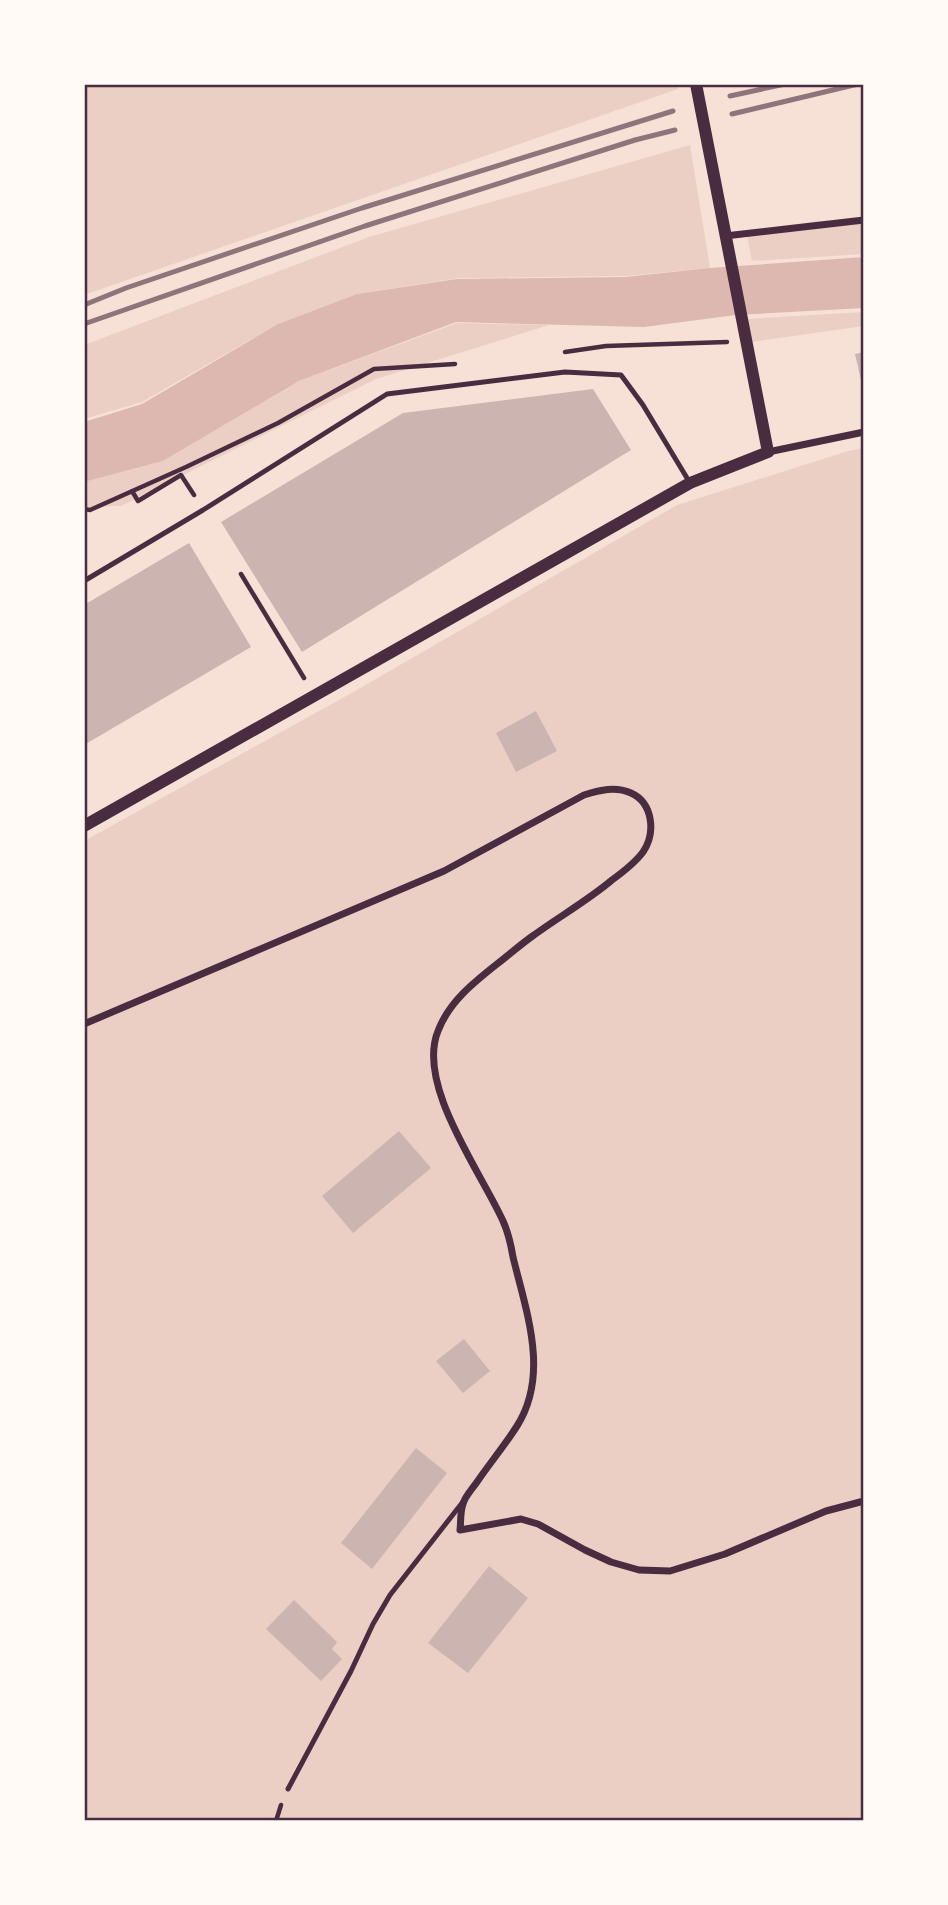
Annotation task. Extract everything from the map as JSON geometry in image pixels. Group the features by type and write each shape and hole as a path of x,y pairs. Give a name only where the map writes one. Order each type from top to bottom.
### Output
{"street":[{"path":"695,84 768,452"},
{"path":"725,236 864,220"},
{"path":"84,826 690,483 768,452 864,432"},
{"path":"84,1024 444,871 584,795 620,789 634,794 644,802 651,824 648,843 635,861 595,895 533,935 469,986 450,1008 437,1032 433,1060 437,1085 457,1135 505,1224 526,1311 534,1359 533,1386 519,1423 463,1502 460,1530 521,1519 538,1524 611,1562 639,1570 670,1571 725,1554 826,1511 864,1501"}],"lane":[{"path":"84,581 387,394 565,372 621,375 643,405 690,483"},
{"path":"288,1788 390,1595 463,1502"}],"path":[{"path":"132,491 138,501 181,475 203,510"},
{"path":"241,574 314,696"}],"shaded area":[{"path":"84,84 677,84 678,89 84,295"},
{"path":"690,145 710,268 626,276 459,278 357,294 278,324 142,402 84,419 84,345 369,237"},
{"path":"818,221 864,221 864,254 752,261 746,231"},
{"path":"864,257 864,308 736,315 644,327 456,322 299,381 163,461 84,482 84,422 142,404 278,324 357,294 457,279 625,277"},
{"path":"864,312 864,326 752,342 747,319"},
{"path":"457,323 549,325 376,379 121,506 84,507 84,482 163,461 299,381"},
{"path":"864,448 864,1821 84,1821 84,841 348,695 677,505"}],"building":[{"path":"864,352 864,388 863,389 855,354"},
{"path":"593,389 631,450 302,652 221,522 403,413"},
{"path":"189,543 251,647 84,745 84,605"},
{"path":"536,711 557,751 516,772 496,733"},
{"path":"399,1131 431,1168 353,1233 322,1196"},
{"path":"464,1339 490,1371 463,1393 436,1361"},
{"path":"416,1448 447,1473 372,1569 341,1543"},
{"path":"489,1566 528,1598 468,1673 428,1643"},
{"path":"294,1600 337,1642 332,1649 342,1659 321,1681 266,1629"}],"railway":[{"path":"730,96 785,84"},
{"path":"732,114 858,84"},
{"path":"84,305 126,288 362,208 673,111"},
{"path":"84,324 365,226 635,140 675,130"}]}
